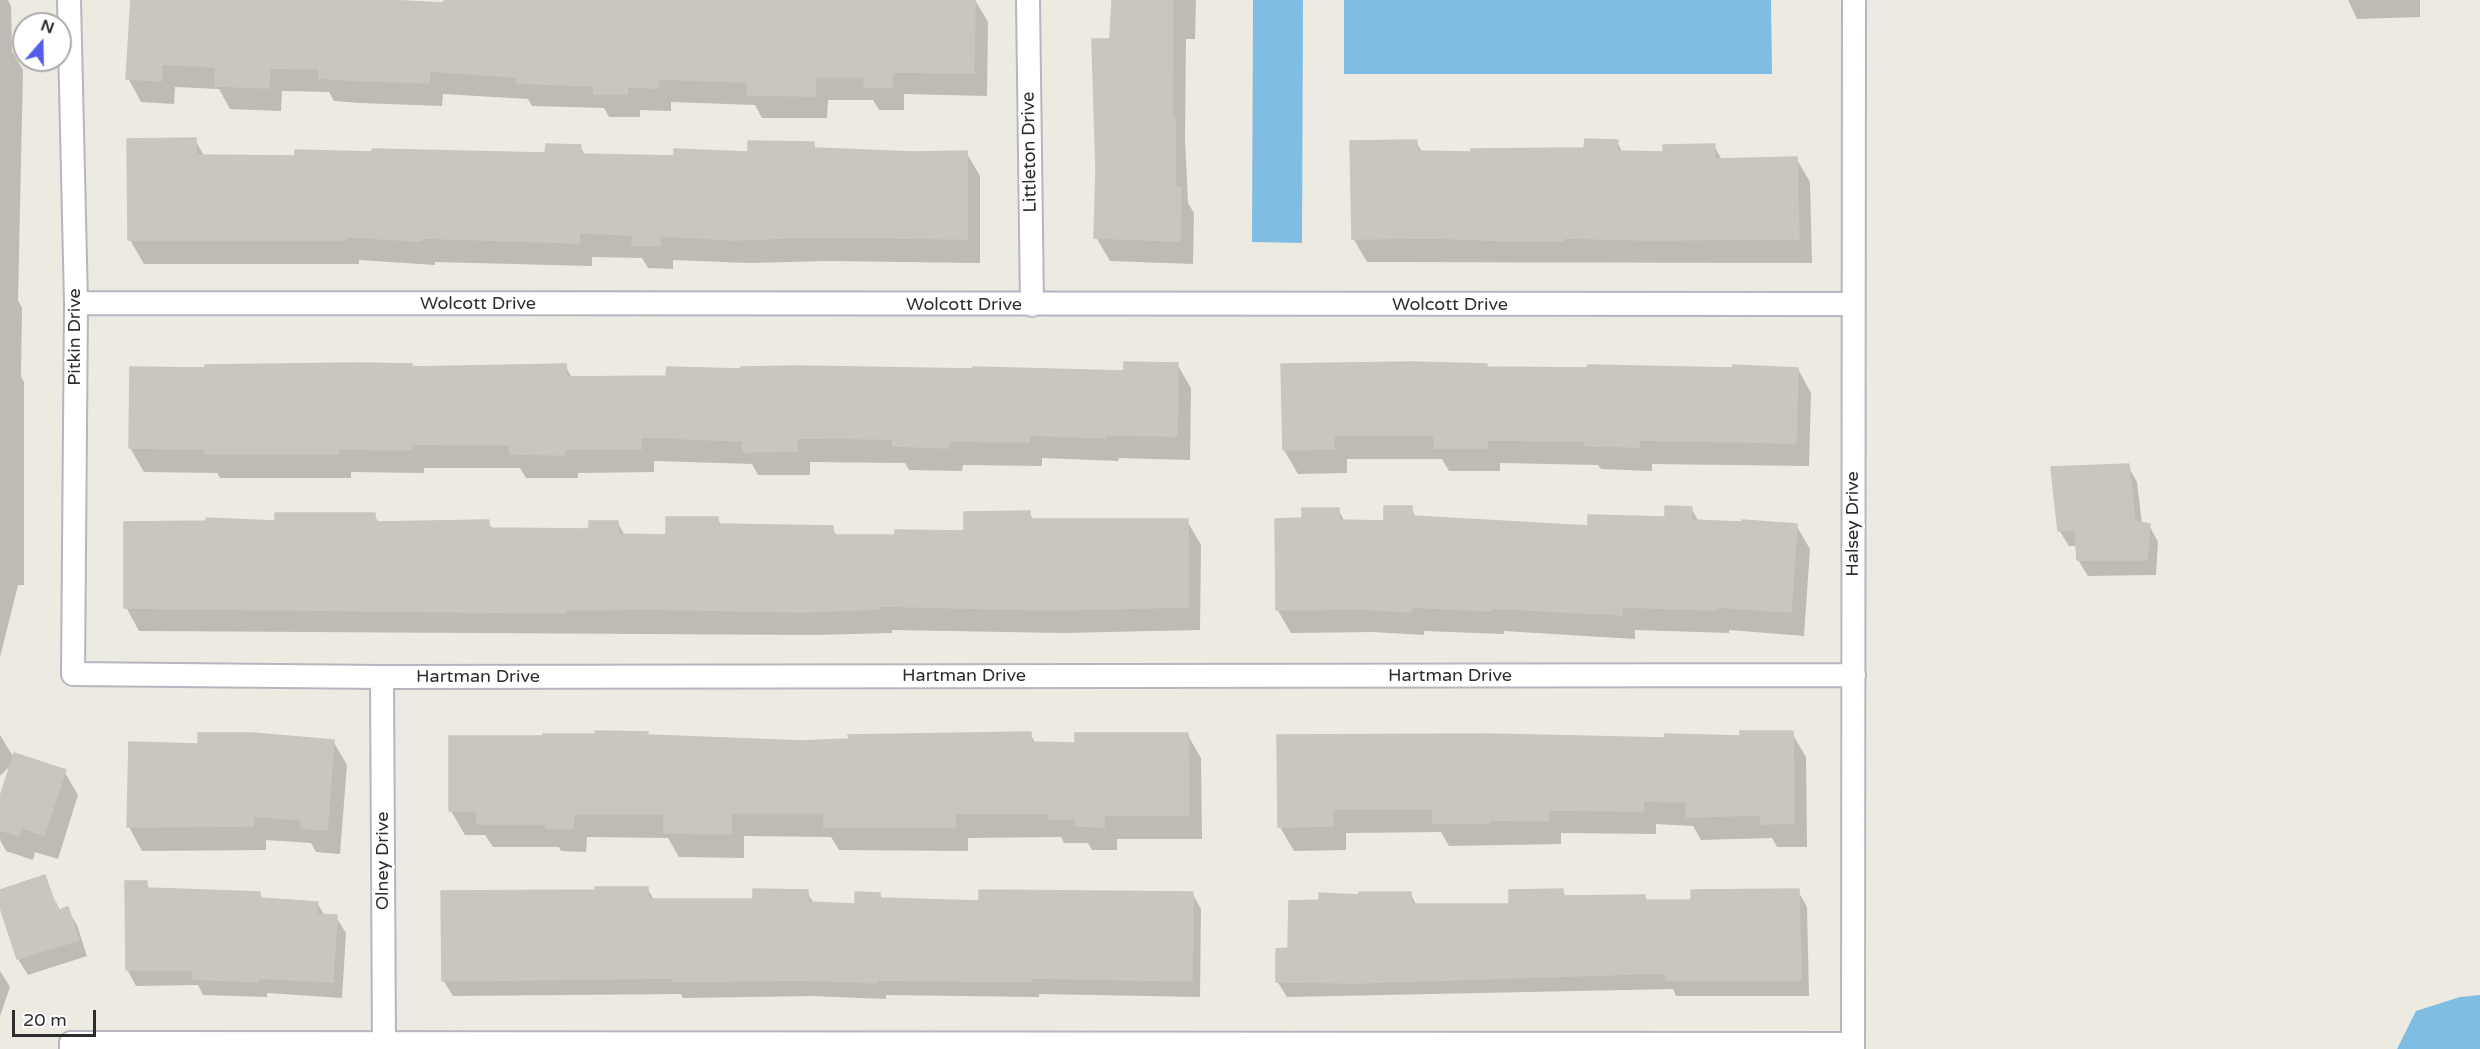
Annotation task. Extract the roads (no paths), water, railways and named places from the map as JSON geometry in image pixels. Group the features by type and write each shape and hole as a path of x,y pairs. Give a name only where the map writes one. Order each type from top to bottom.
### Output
{"street":[{"name":"Pitkin Drive","path":"69,0 76,303 74,674"},
{"name":"Littleton Drive","path":"1028,0 1032,305"},
{"name":"Halsey Drive","path":"1853,1047 1854,0"},
{"name":"Wolcott Drive","path":"76,303 1853,304"},
{"name":"Hartman Drive","path":"74,674 382,677 1854,675"},
{"name":"Olney Drive","path":"382,677 384,1044"},
{"path":"71,1046 384,1044 1853,1047"}],"water":[{"path":"1253,0 1303,0 1302,243 1252,242"},
{"path":"1344,0 1771,0 1772,74 1344,74"},
{"path":"2480,995 2480,1049 2397,1049 2416,1011 2460,997"}]}
